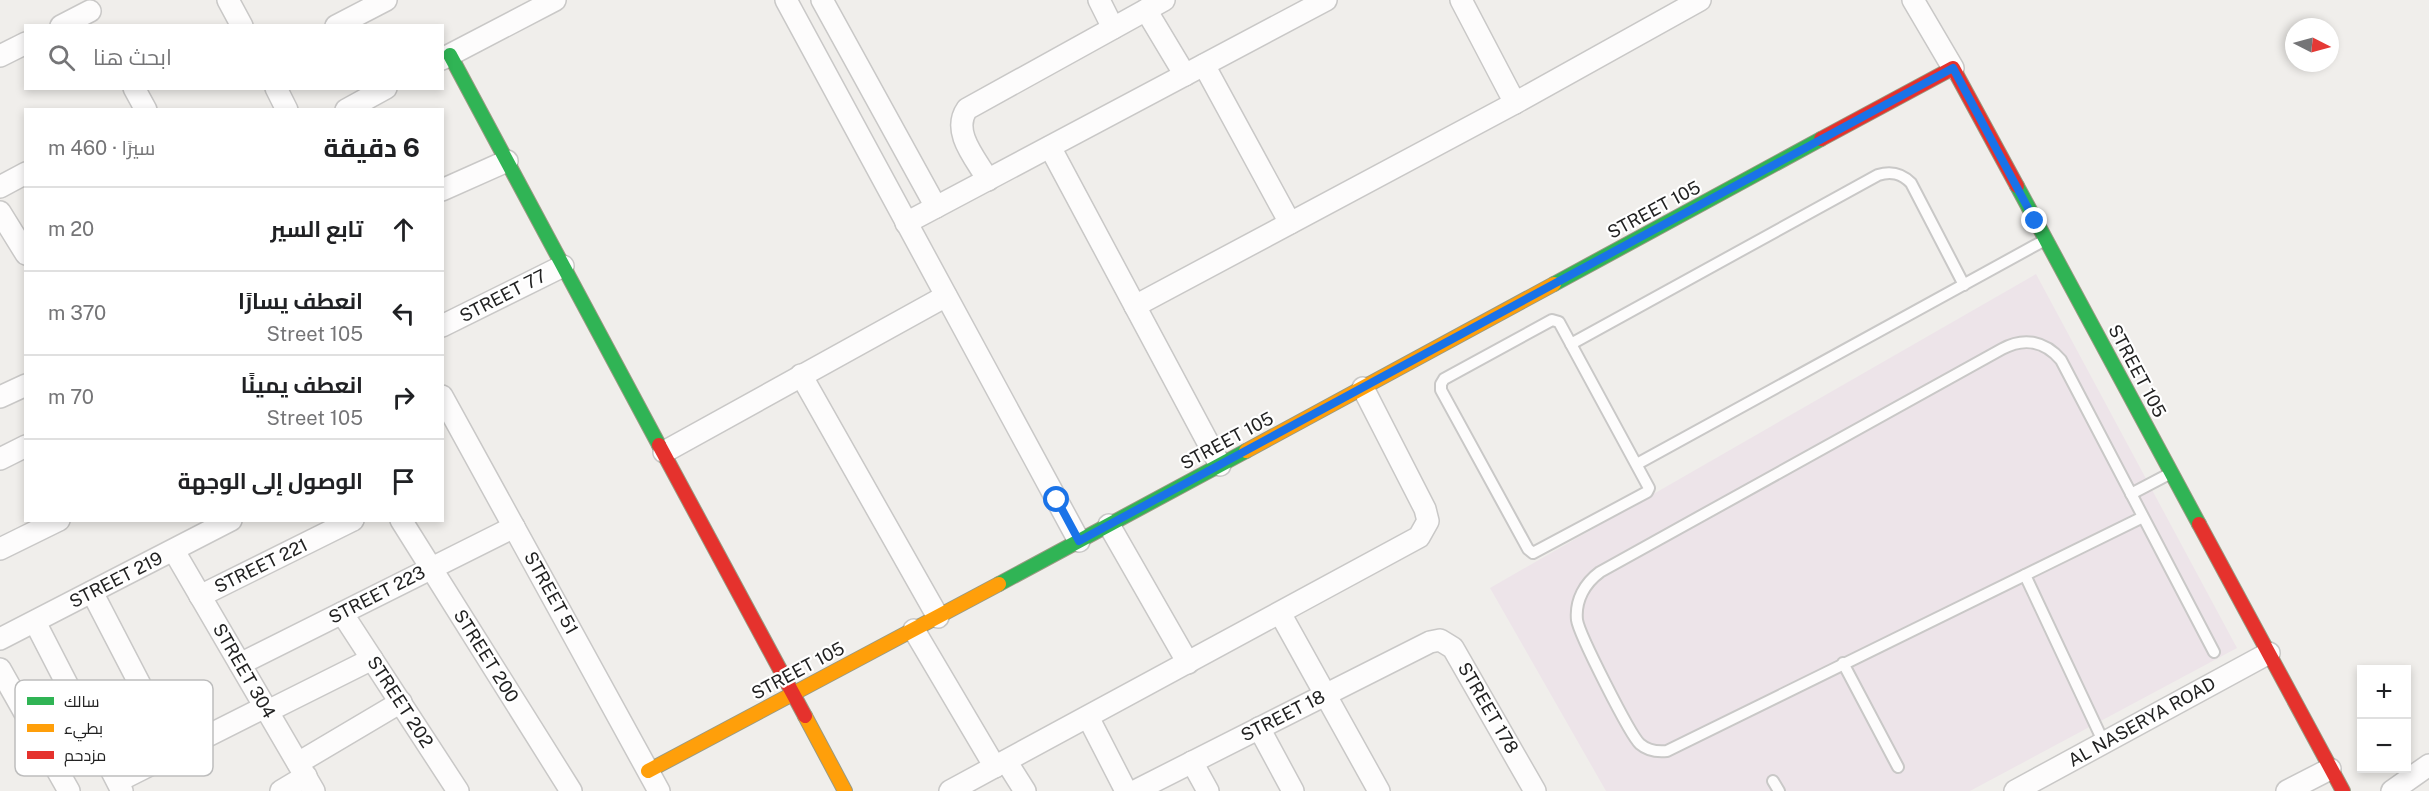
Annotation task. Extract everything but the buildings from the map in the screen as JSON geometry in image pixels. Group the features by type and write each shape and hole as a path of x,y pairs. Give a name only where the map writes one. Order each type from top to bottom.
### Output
{"street":[{"path":"228,0 241,24"},
{"path":"340,24 386,0"},
{"path":"786,0 1079,541"},
{"path":"822,0 936,207"},
{"path":"1099,0 1113,28"},
{"path":"906,224 1326,0"},
{"path":"1461,0 1515,103"},
{"path":"1135,306 1515,103 1700,0"},
{"path":"1913,0 1953,68"},
{"path":"551,1 446,57 507,161 845,791"},
{"path":"988,180 960,129 961,117 967,109 1155,5 1185,75"},
{"path":"64,24 90,12"},
{"path":"1,54 24,44"},
{"path":"1204,65 1290,224"},
{"name":"STREET 105","path":"648,771 1109,525 1953,68 2343,791"},
{"path":"135,90 144,108"},
{"path":"277,90 286,108"},
{"path":"350,108 382,90"},
{"path":"1050,147 1220,465"},
{"path":"444,189 507,161"},
{"path":"0,187 24,174"},
{"path":"0,212 24,251"},
{"name":"STREET 77","path":"444,325 563,266"},
{"path":"664,452 946,296"},
{"path":"801,375 938,617"},
{"path":"1,395 24,385"},
{"path":"950,791 1419,537 1428,521 1425,509 1363,388"},
{"name":"STREET 51","path":"444,400 659,791"},
{"path":"0,459 24,448"},
{"path":"0,549 55,522"},
{"name":"STREET 219","path":"0,639 227,522"},
{"name":"STREET 221","path":"200,596 349,522"},
{"name":"STREET 200","path":"402,522 571,791"},
{"path":"1109,525 1188,663"},
{"name":"STREET 223","path":"240,664 514,527"},
{"name":"STREET 304","path":"174,551 306,777"},
{"path":"92,592 138,680"},
{"name":"STREET 202","path":"342,613 458,791"},
{"path":"1280,613 1379,791"},
{"path":"35,622 65,680"},
{"path":"914,630 1000,764 1025,791"},
{"name":"STREET 178","path":"1430,642 1440,640 1453,648 1535,791"},
{"name":"STREET 18","path":"1135,791 1430,642"},
{"name":"AL NASERYA ROAD","path":"2015,791 2269,653"},
{"path":"213,734 372,658"},
{"path":"0,669 15,696"},
{"path":"281,791 306,777 401,702"},
{"path":"1088,717 1126,791"},
{"path":"1259,728 1293,791"},
{"path":"1192,762 1208,791"},
{"path":"2392,791 2429,765"},
{"path":"2287,791 2330,769"},
{"path":"61,776 69,791"},
{"path":"120,786 136,776"}],"lane":[{"path":"1571,344 1885,173 1899,175 1911,183 1964,285"},
{"path":"1637,465 2046,240"},
{"path":"1552,320 1559,322 1637,465 1648,485 1647,492 1539,552 1533,553 1528,549 1442,390 1441,384 1444,379 1552,320"},
{"path":"2143,518 1667,751 1651,750 1635,737 1584,641 1577,620 1580,598 1588,583 1600,572 2002,349 2020,342 2039,343 2061,360 2214,652"},
{"path":"2131,494 2172,473"},
{"path":"2025,575 2104,743"},
{"path":"1843,663 1898,767"}],"shaded area":[{"path":"2036,274 2237,648 1970,791 1606,791 1490,588"}],"traffic: fast":[{"path":"450,55 659,445"},
{"path":"1554,284 1821,139"},
{"path":"2017,186 2199,524"},
{"path":"999,584 1246,451"}],"traffic: slow":[{"path":"1246,451 1554,284"},
{"path":"648,771 999,584"},
{"path":"805,716 845,791"}],"traffic: jam":[{"path":"1821,139 1953,68 2017,186"},
{"path":"659,445 805,716"},
{"path":"2199,524 2343,791"}],"route":[{"path":"1057,500 1079,541 1953,68 2035,221"}]}
